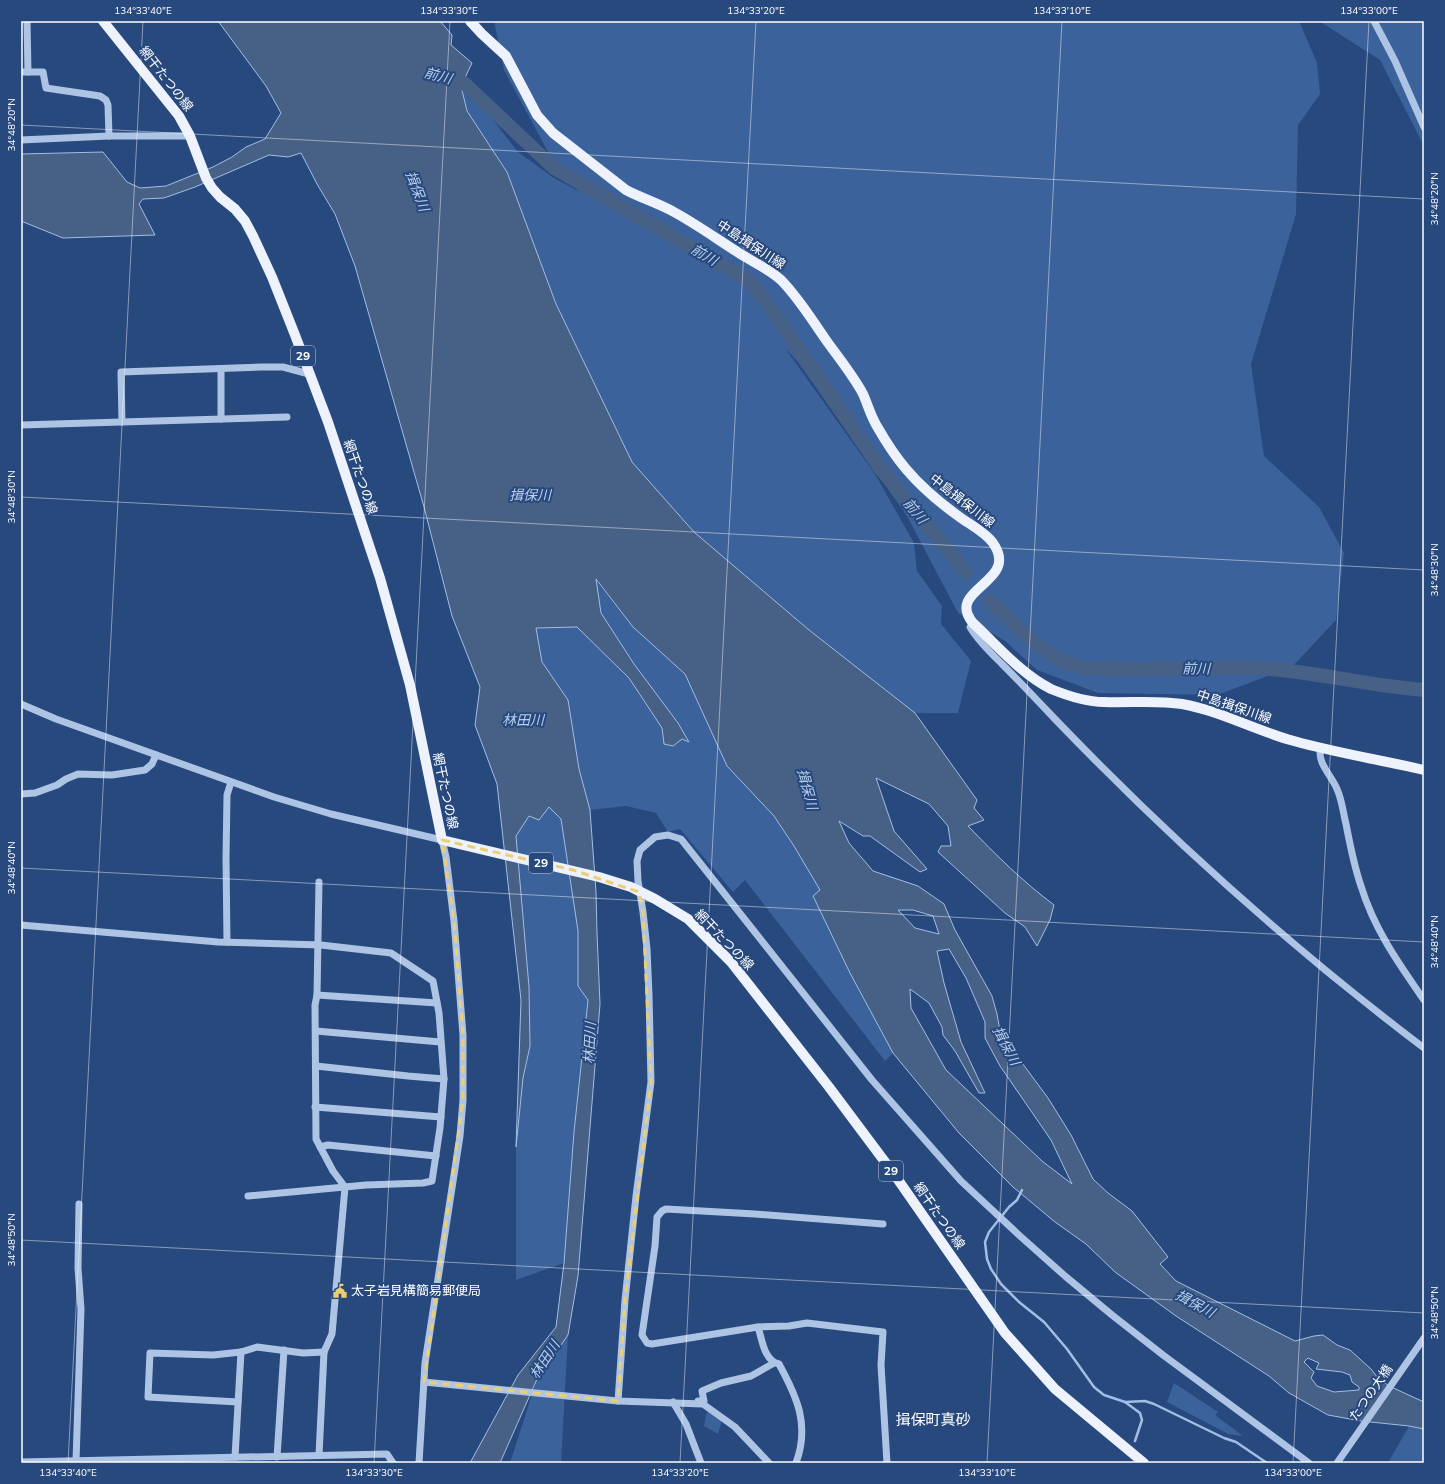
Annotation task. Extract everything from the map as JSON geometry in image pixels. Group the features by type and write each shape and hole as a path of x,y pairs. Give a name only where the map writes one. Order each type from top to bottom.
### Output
{"main road":[{"name":"網干たつの線","path":"103,21 179,116 190,136 206,178 212,188 220,197 235,209 245,221 253,236 295,334 332,436 380,578 410,685 446,842 573,870 635,890 655,899 688,919 731,962 843,1105 898,1180 1005,1332 1055,1389 1144,1463"},
{"name":"中島揖保川線","path":"470,21 506,56 537,116 553,133 626,190 672,210 765,268 781,280 799,302 862,393 877,427 894,455 925,490 993,542 999,555 997,569 993,576 972,594 966,604 968,616 973,623 1032,677 1067,696 1102,702 1156,701 1183,704 1207,710 1294,741 1424,770"}],"street":[{"path":"27,21 24,46 25,72 43,72 46,88 100,96 106,100 108,105 109,136"},
{"path":"1374,21 1395,60 1424,127"},
{"path":"21,140 109,136 190,136"},
{"path":"122,422 122,372 283,367 309,374"},
{"path":"221,369 221,419"},
{"path":"21,425 287,417"},
{"path":"973,623 970,627 974,634 1090,755 1178,842 1284,936 1369,1006 1424,1048"},
{"path":"21,704 37,712 274,797 331,814 446,842 446,857 454,921 463,1035 463,1100 460,1136 426,1356 419,1463"},
{"path":"1321,748 1319,752 1321,760 1337,788 1341,799 1360,885 1370,911 1397,962 1424,1000"},
{"path":"21,794 35,792 57,785 78,774 112,775 145,770 152,764 156,755"},
{"path":"227,942 227,798 231,782"},
{"path":"618,1401 625,1300 638,1180 651,1082 650,995 643,912 635,890 637,861 640,850 654,837 668,835 681,839 872,1080 961,1181 1020,1236 1112,1315 1163,1355 1309,1463"},
{"path":"319,882 317,994 315,1005 316,1139 333,1171 345,1188 332,1334 324,1352 319,1455"},
{"path":"21,924 227,942 321,945 391,953 433,981 437,1003 444,1079 441,1117 432,1181 423,1183 366,1185 248,1196"},
{"path":"317,994 437,1003"},
{"path":"316,1031 440,1042"},
{"path":"316,1066 444,1079"},
{"path":"315,1107 441,1117"},
{"path":"320,1147 328,1145 436,1156"},
{"path":"76,1461 81,1309 78,1268 79,1204"},
{"path":"883,1224 666,1209 657,1216 655,1226 655,1246 642,1335 647,1343 652,1344 758,1327 789,1326 807,1323 883,1332 880,1365 887,1463"},
{"path":"758,1327 766,1353 774,1363 779,1364 793,1390 800,1414 803,1428 802,1444 796,1463"},
{"name":"たつの大橋","path":"1337,1463 1424,1338"},
{"path":"238,1402 148,1397 150,1353 213,1355 241,1352 257,1347 303,1353 324,1352"},
{"path":"277,1457 284,1350"},
{"path":"235,1457 241,1352"},
{"path":"674,1402 704,1401 702,1391 721,1383 751,1376 774,1363"},
{"path":"424,1382 618,1401 703,1404 735,1427 769,1463"},
{"path":"674,1402 686,1424 701,1463"},
{"path":"21,1462 386,1454 394,1463"}],"highlighted area":[{"path":"442,840 573,870 639,892 643,912 651,1082 625,1300 618,1401 424,1382 463,1100 463,1035 454,921"}],"shaded area":[{"path":"494,21 1299,21 1317,63 1320,94 1298,125 1296,214 1251,364 1264,456 1319,507 1344,553 1336,620 1292,667 1217,695 1098,693 1037,670 1005,641 958,613 907,516 797,361 785,348 875,474 914,543 917,571 942,606 941,624 971,661 958,713 915,713 809,630 694,532 632,462 556,304 507,172 467,111 461,86 468,82 476,90 490,116 518,152 554,178 578,191 555,165 504,70"},
{"path":"1319,21 1424,21 1424,146 1380,60"},
{"path":"595,579 633,627 685,674 727,766 774,816 794,846 820,890 813,896 850,973 893,1053 885,1061 745,880 733,892 680,829 668,832 656,813 626,806 590,810 579,769 568,700 542,662 536,628 577,627 629,678 662,728 665,743 682,739 689,741 678,723 634,664 601,613"},
{"path":"549,807 561,819 578,931 578,986 588,1000 574,1132 564,1263 516,1280 516,1147 523,1078 530,1046 529,987 516,836 529,816"},
{"path":"568,1335 561,1463 510,1463 537,1379"},
{"path":"1174,1383 1218,1412 1215,1415 1243,1436 1228,1434 1167,1402"},
{"path":"709,1411 722,1420 718,1434 704,1426 706,1414"},
{"path":"1409,1426 1424,1429 1424,1463 1388,1463"}],"water":[{"name":"揖保川","path":"218,21 440,21 452,35 451,45 472,63 461,86 467,111 507,172 556,304 632,462 694,532 809,630 915,713 977,800 974,808 984,820 968,826 1009,867 1054,905 1050,920 1037,946 1025,927 1005,913 938,852 941,846 951,846 948,826 929,804 876,778 894,831 927,869 920,872 870,836 863,836 839,821 849,843 873,871 918,886 944,904 955,930 992,996 1000,1031 1048,1098 1071,1135 1093,1179 1108,1193 1132,1211 1168,1257 1160,1264 1176,1281 1295,1341 1323,1335 1337,1345 1350,1350 1371,1369 1378,1378 1389,1386 1424,1402 1424,1429 1328,1415 1289,1393 1269,1376 1176,1316 1115,1272 1086,1244 1055,1222 1013,1187 959,1133 893,1053 850,973 813,896 820,890 774,816 727,766 685,674 633,627 596,579 601,613 634,664 678,723 689,742 682,739 673,746 664,744 662,728 629,678 577,627 536,628 542,662 568,700 579,769 590,810 596,892 600,1004 578,1276 568,1335 537,1379 500,1463 470,1463 518,1375 556,1327 564,1263 574,1132 588,1000 578,986 578,931 561,819 549,807 539,820 529,816 516,836 529,987 530,1046 523,1078 516,1147 521,1000 497,784 475,725 480,687 452,616 424,507 355,266 335,214 301,153 288,157 269,155 195,187 164,198 143,199 139,204 155,235 63,238 21,221 21,154 103,152 127,182 140,188 166,186 213,167 232,157 246,147 265,139 281,113 266,86","holes":["898,910 913,910 933,916 939,934 915,928","949,949 966,978 985,1022 985,1038 1000,1066 1051,1140 1072,1184 1042,1161 946,1070 911,1008 910,989 929,1003 942,1027 943,1035 955,1051 979,1093 985,1093 961,1042 944,983 937,951","1308,1358 1319,1363 1316,1369 1342,1372 1350,1375 1352,1382 1359,1387 1359,1390 1334,1392 1317,1386 1311,1378 1314,1372 1304,1362"]}],"waterway":[{"name":"前川","path":"444,78 464,83 554,168 751,282 783,326 880,468 966,572"},
{"name":"前川","path":"990,601 1035,643 1055,657 1072,665 1095,668 1142,669 1225,667 1258,668 1300,672 1424,690"},
{"path":"1022,1190 1017,1200 1009,1207 989,1232 985,1242 987,1259 991,1269 1001,1284 1019,1302 1044,1322 1067,1349 1094,1387 1104,1395 1125,1402 1140,1413 1142,1420 1135,1441"},
{"path":"1125,1402 1145,1401 1154,1404 1224,1438 1236,1442 1267,1463"}],"place":[{"name":"太子岩見構簡易郵便局","path":"340,1291"}],"district":[{"name":"揖保町真砂","path":"933,1420"}],"water label":[{"name":"林田川","path":"523,720"},
{"name":"林田川","path":"590,1043"},
{"name":"林田川","path":"545,1360"}]}
